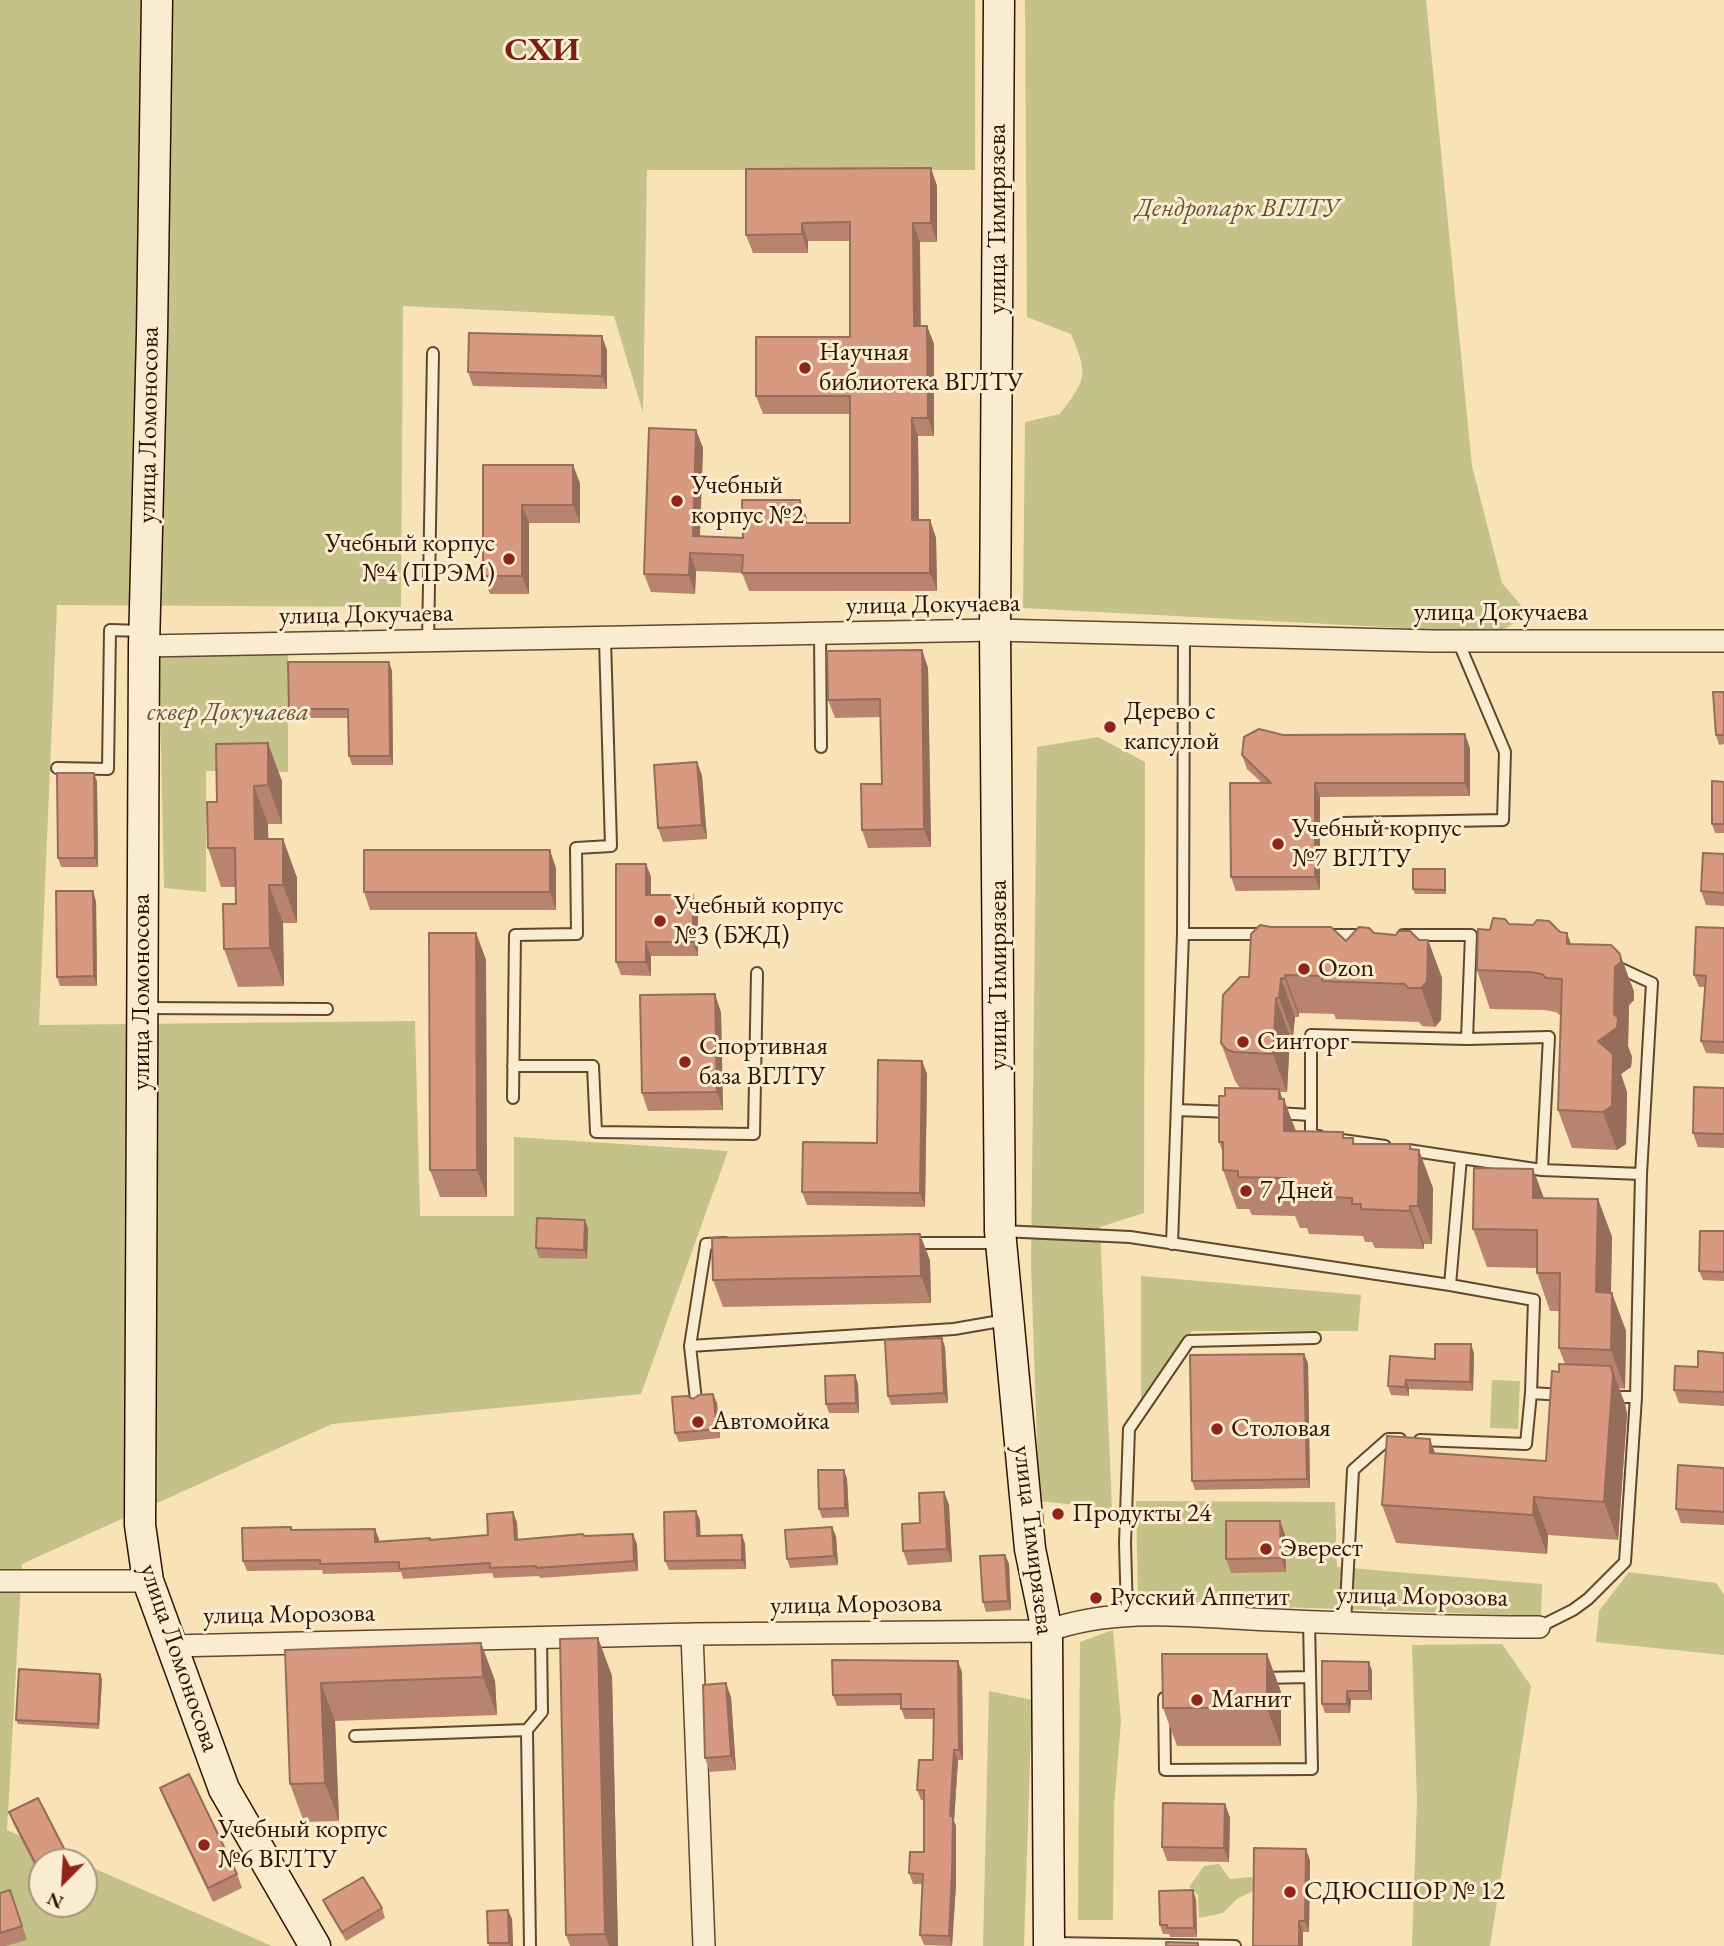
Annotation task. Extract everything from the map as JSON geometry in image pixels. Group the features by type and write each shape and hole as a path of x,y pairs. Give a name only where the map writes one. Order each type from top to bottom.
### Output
{"main road":[{"name":"улица Ломоносова","path":"157,0 144,638 140,1525 148,1581 224,1789 315,1946"},
{"name":"улица Тимирязева","path":"999,0 995,630 1001,1237 1030,1549 1047,1631 1049,1945"}],"street":[{"name":"улица Докучаева","path":"144,638 428,642 995,630 1458,641 1724,641"},
{"path":"0,1581 148,1581"},
{"name":"улица Морозова","path":"172,1646 692,1634 1047,1631 1070,1623 1127,1614 1345,1624 1539,1627"},
{"path":"692,1634 704,1946"}],"lane":[{"path":"428,642 433,353"},
{"path":"57,768 108,769 110,630 144,638"},
{"path":"1172,1244 1183,934 1184,634"},
{"path":"820,635 821,747"},
{"path":"513,1098 515,934 577,934 576,848 611,846 605,639"},
{"path":"1342,823 1503,820 1505,752 1458,641"},
{"path":"1183,934 1282,934"},
{"path":"1309,935 1377,935"},
{"path":"1390,935 1483,936"},
{"path":"1467,1039 1471,935"},
{"path":"1539,1627 1573,1610 1588,1599 1625,1562 1636,1398 1641,1174 1652,983 1604,961"},
{"path":"513,1066 593,1066 596,1132 754,1135 757,973"},
{"path":"142,1007 327,1009"},
{"path":"1542,1170 1549,1037 1467,1039 1311,1035 1311,1135 1542,1170 1641,1174"},
{"path":"1177,1110 1244,1112"},
{"path":"1257,1113 1311,1115"},
{"path":"1450,1285 1461,1158"},
{"path":"892,1243 1001,1237 1130,1237 1534,1300 1527,1444 1388,1438 1353,1469 1345,1624"},
{"path":"696,1400 690,1346 706,1244 732,1243"},
{"path":"690,1346 954,1329 1008,1319"},
{"path":"1127,1614 1125,1543 1129,1429 1188,1341 1315,1338"},
{"path":"1531,1394 1570,1395"},
{"path":"1597,1396 1636,1398"},
{"path":"1164,1689 1165,1770 1312,1769 1309,1621"},
{"path":"530,1946 527,1730 542,1712 541,1638"},
{"path":"1250,1678 1309,1678"},
{"path":"355,1735 527,1730"},
{"path":"1049,1945 1235,1946"}],"green space":[{"path":"0,0 975,0 975,170 647,170 643,413 614,316 403,306 401,607 57,605 39,1025 415,1021 420,1216 514,1216 514,1137 728,1151 641,1394 332,1424 22,1564 7,1830 48,1848 28,1848 28,1918 98,1918 98,1870 272,1946 0,1946"},
{"name":"Дендропарк ВГЛТУ","path":"1025,0 1426,0 1472,466 1502,583 1528,614 1498,633 1023,608 1025,422 1060,414 1075,393 1082,377 1081,359 1071,334 1027,317"},
{"name":"сквер Докучаева","path":"288,654 288,772 206,771 206,892 164,888 159,655"},
{"path":"1098,737 1145,762 1144,1213 1100,1227 1112,1509 1039,1501 1031,1264 1037,747"},
{"path":"1141,1276 1361,1295 1358,1331 1192,1331 1141,1400"},
{"path":"1492,1380 1520,1381 1518,1429 1490,1428"},
{"path":"1136,1501 1335,1502 1337,1567 1542,1584 1541,1616 1138,1602"},
{"path":"1629,1572 1716,1583 1724,1595 1724,1655 1596,1642 1599,1611"},
{"path":"1113,1630 1121,1721 1114,1806 1113,1920 1078,1920 1080,1642"},
{"path":"1502,1644 1531,1686 1490,1946 1412,1946 1417,1801 1412,1645"},
{"path":"989,1691 1032,1700 1024,1946 983,1946"},
{"path":"1219,1864 1230,1879 1252,1877 1255,1890 1237,1899 1223,1913 1199,1918 1198,1895 1189,1887 1204,1866"}],"building":[{"path":"931,168 931,223 913,223 914,326 927,326 928,418 912,418 912,520 930,520 930,573 742,573 743,555 690,553 689,575 644,574 649,428 696,430 693,536 743,538 742,500 800,500 800,523 850,523 850,396 756,396 756,337 850,337 850,222 802,223 802,234 746,235 746,169"},
{"path":"469,333 602,336 602,376 468,372"},
{"name":"Учебный корпус №4 (ПРЭМ)","path":"483,465 573,465 573,505 522,505 522,576 483,576"},
{"path":"922,650 924,829 862,830 861,784 882,784 880,699 828,700 827,651"},
{"path":"288,662 389,662 390,756 349,756 348,709 289,709"},
{"path":"1713,692 1724,692 1724,735 1716,735"},
{"name":"Учебный корпус №7 ВГЛТУ","path":"1259,729 1283,735 1465,734 1465,783 1315,783 1315,877 1231,877 1230,783 1271,783 1242,755 1244,737"},
{"path":"268,743 268,785 254,786 255,839 283,839 283,885 269,885 270,948 224,949 223,904 236,904 235,848 208,848 207,802 217,802 216,744"},
{"path":"697,762 702,825 658,828 654,765"},
{"path":"57,773 94,773 95,858 58,858"},
{"path":"1712,781 1724,782 1724,824 1712,824"},
{"path":"364,850 550,850 550,892 364,892"},
{"path":"1703,853 1724,854 1724,893 1701,891"},
{"name":"Учебный корпус №3 (БЖД)","path":"616,864 646,864 646,895 693,895 693,942 646,942 646,962 616,962"},
{"path":"1413,869 1445,869 1445,890 1413,889"},
{"path":"56,891 93,891 94,976 57,977"},
{"path":"1493,918 1505,919 1509,924 1533,925 1537,920 1549,921 1560,932 1567,933 1567,944 1611,945 1620,954 1621,962 1615,967 1614,1014 1618,1018 1617,1028 1598,1041 1613,1054 1612,1106 1603,1112 1558,1110 1562,979 1546,978 1542,974 1530,972 1477,970 1478,929 1490,930"},
{"path":"1260,925 1331,927 1346,941 1359,927 1369,928 1374,933 1396,935 1399,931 1410,931 1419,940 1428,940 1427,982 1421,988 1408,988 1405,984 1322,981 1323,976 1285,975 1285,979 1281,978 1279,998 1276,998 1273,1054 1233,1052 1221,1043 1223,995 1240,977 1249,977 1251,934"},
{"path":"1696,927 1724,928 1724,1042 1701,1041 1706,976 1694,975"},
{"path":"429,933 476,933 477,1170 430,1170"},
{"name":"Спортивная база ВГЛТУ","path":"715,994 717,1092 642,1093 640,995"},
{"path":"878,1060 922,1061 920,1193 802,1192 803,1142 877,1143"},
{"path":"1694,1087 1724,1088 1724,1134 1693,1133"},
{"path":"1225,1088 1279,1089 1279,1099 1284,1099 1284,1131 1343,1132 1343,1138 1353,1138 1353,1144 1410,1144 1410,1149 1419,1150 1418,1206 1410,1206 1410,1211 1361,1209 1361,1204 1352,1204 1352,1198 1295,1195 1295,1190 1286,1189 1286,1178 1238,1177 1238,1171 1223,1170 1223,1142 1219,1142 1219,1096 1225,1096"},
{"path":"1474,1168 1533,1169 1533,1198 1598,1199 1596,1292 1612,1293 1611,1350 1559,1348 1560,1273 1537,1273 1537,1230 1473,1229"},
{"path":"537,1218 585,1220 584,1250 536,1248"},
{"path":"1700,1231 1724,1231 1724,1272 1699,1271"},
{"path":"920,1234 921,1276 713,1280 712,1238"},
{"path":"942,1338 944,1393 888,1396 885,1340"},
{"path":"1435,1344 1471,1344 1470,1382 1406,1380 1405,1387 1388,1386 1390,1356 1435,1359"},
{"path":"1698,1351 1724,1353 1724,1392 1674,1390 1675,1366 1698,1367"},
{"path":"1304,1354 1307,1479 1192,1481 1190,1355"},
{"path":"1559,1364 1611,1366 1613,1375 1604,1502 1534,1497 1533,1515 1382,1505 1387,1436 1430,1439 1430,1453 1546,1461 1552,1371 1559,1372"},
{"path":"855,1375 856,1403 826,1404 825,1376"},
{"name":"Автомойка","path":"713,1394 717,1429 675,1433 672,1397 687,1396 693,1399 699,1395"},
{"path":"1678,1465 1724,1468 1724,1512 1676,1509"},
{"path":"818,1470 844,1470 845,1508 819,1509"},
{"path":"944,1492 947,1549 903,1551 902,1524 920,1523 919,1493"},
{"path":"696,1511 697,1536 742,1535 742,1560 665,1561 664,1512"},
{"path":"513,1512 515,1540 583,1534 633,1534 634,1561 536,1568 490,1568 490,1563 399,1569 399,1562 320,1564 320,1560 243,1561 242,1528 375,1529 375,1542 430,1540 488,1535 487,1514"},
{"path":"1226,1521 1280,1521 1281,1558 1226,1559"},
{"path":"832,1527 834,1556 787,1559 785,1530"},
{"path":"1005,1555 1008,1601 983,1602 980,1556"},
{"path":"598,1638 605,1934 566,1935 560,1639"},
{"path":"481,1643 483,1677 321,1683 325,1783 290,1784 285,1650"},
{"path":"1162,1654 1267,1654 1267,1708 1163,1708"},
{"path":"832,1660 958,1661 959,1750 954,1750 950,1816 953,1816 949,1936 920,1935 923,1874 909,1873 910,1852 924,1852 924,1790 917,1790 919,1760 933,1760 934,1709 901,1709 901,1694 833,1695"},
{"path":"1322,1661 1369,1662 1369,1691 1347,1691 1347,1704 1322,1704"},
{"path":"19,1669 100,1674 98,1724 16,1720"},
{"path":"726,1683 731,1756 705,1758 703,1685"},
{"name":"Учебный корпус №6 ВГЛТУ","path":"189,1774 237,1874 208,1888 160,1788"},
{"path":"38,1798 64,1848 28,1849 9,1812"},
{"path":"1163,1803 1225,1804 1224,1848 1162,1847"},
{"path":"1254,1848 1306,1849 1305,1921 1299,1921 1299,1946 1253,1946"},
{"path":"363,1877 382,1908 342,1932 323,1900"},
{"path":"10,1890 22,1926 0,1933 0,1893"},
{"path":"1193,1890 1194,1928 1167,1928 1167,1925 1160,1925 1159,1891"},
{"path":"508,1910 509,1943 488,1943 487,1911"},
{"path":"1166,1942 1198,1943 1198,1946 1166,1946"}],"place":[{"name":"Научная библиотека ВГЛТУ","path":"805,368"},
{"name":"Учебный корпус №2","path":"677,501"},
{"name":"Учебный корпус №4 (ПРЭМ)","path":"509,559"},
{"name":"Дерево с капсулой","path":"1110,727"},
{"name":"Учебный корпус №7 ВГЛТУ","path":"1278,844"},
{"name":"Учебный корпус №3 (БЖД)","path":"660,921"},
{"name":"Ozon","path":"1304,969"},
{"name":"Синторг","path":"1243,1042"},
{"name":"Спортивная база ВГЛТУ","path":"685,1062"},
{"name":"7 Дней","path":"1246,1191"},
{"name":"Автомойка","path":"698,1422"},
{"name":"Столовая","path":"1217,1429"},
{"name":"Продукты 24","path":"1058,1514"},
{"name":"Эверест","path":"1266,1549"},
{"name":"Русский Аппетит","path":"1096,1598"},
{"name":"Магнит","path":"1197,1700"},
{"name":"Учебный корпус №6 ВГЛТУ","path":"204,1845"},
{"name":"СДЮСШОР № 12","path":"1290,1892"}],"district":[{"name":"СХИ","path":"542,51"}]}
